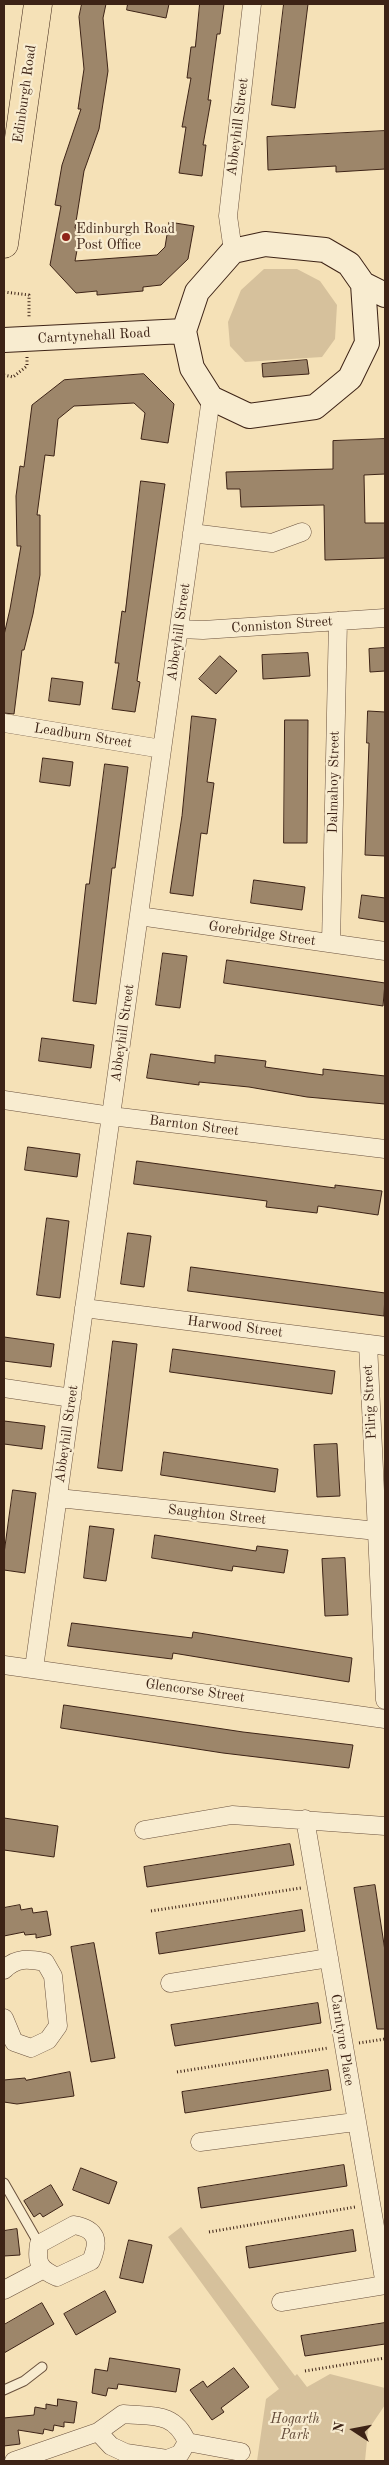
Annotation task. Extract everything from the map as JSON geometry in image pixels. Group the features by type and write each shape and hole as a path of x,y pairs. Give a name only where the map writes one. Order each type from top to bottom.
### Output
{"main road":[{"name":"Edinburgh Road","path":"4,244 38,4"}],"street":[{"name":"Abbeyhill Street","path":"233,251 228,216 252,4"},
{"path":"265,244 325,250 349,264 363,284 376,336 350,378 315,408 249,416 211,398 192,368 184,331 197,292 233,251 265,244"},
{"path":"363,284 385,295"},
{"name":"Carntynehall Road","path":"4,340 184,331"},
{"name":"Abbeyhill Street","path":"34,1668 211,398"},
{"path":"192,533 272,543 302,532"},
{"name":"Conniston Street","path":"179,629 203,630 385,618"},
{"name":"Dalmahoy Street","path":"331,943 338,621"},
{"name":"Leadburn Street","path":"4,723 162,749"},
{"name":"Gorebridge Street","path":"138,916 385,951"},
{"name":"Barnton Street","path":"4,1100 111,1116 385,1149"},
{"name":"Harwood Street","path":"84,1308 385,1346"},
{"name":"Pilrig Street","path":"368,1344 385,1700"},
{"path":"4,1388 72,1398"},
{"name":"Saughton Street","path":"58,1498 377,1531"},
{"name":"Glencorse Street","path":"4,1665 385,1719"},
{"path":"144,1830 232,1815 385,1826"},
{"name":"Carntyne Place","path":"305,1819 355,2122 385,2285"},
{"path":"170,1983 329,1958"},
{"path":"4,1970 10,1963 26,1959 45,1962 53,1976 58,2026 48,2040 31,2048 14,2042 4,2018"},
{"path":"200,2142 355,2122"},
{"path":"74,2225 86,2227 94,2235 96,2249 91,2261 57,2276 42,2270 36,2259 39,2244 74,2225"},
{"path":"4,2290 42,2270"},
{"path":"282,2302 385,2285"},
{"path":"14,2461 98,2432 123,2414 168,2418 181,2429 187,2442"},
{"path":"98,2432 111,2446 126,2453 167,2459 180,2454 187,2442"},
{"path":"187,2442 241,2452"}],"lane":[{"path":"4,2183 39,2244"},
{"path":"4,2390 24,2381 42,2367"}],"path":[{"path":"152,1911 317,1885"},
{"path":"177,2072 385,2039"},
{"path":"209,2232 370,2204"},
{"path":"305,2371 385,2358"}],"green space":[{"path":"264,269 297,269 320,281 337,305 335,339 322,357 245,362 230,346 228,322 241,290"},
{"name":"Hogarth Park","path":"181,2227 295,2376 297,2374 307,2387 330,2374 385,2388 385,2405 368,2430 365,2461 257,2461 266,2399 279,2389 168,2237"}],"building":[{"path":"82,4 106,4 103,18 108,71 99,129 84,171 75,228 81,229 75,261 157,255 165,247 169,222 194,226 188,259 161,285 143,287 143,291 97,295 97,291 76,293 50,265 61,206 55,205 62,165 81,109 78,109 84,69 79,17"},
{"path":"128,4 169,4 166,18 127,10"},
{"path":"200,4 224,4 220,34 217,34 208,100 211,100 203,145 206,145 202,176 179,173 186,127 182,127 191,78 187,78 191,47 195,47"},
{"path":"284,4 308,4 295,108 272,105"},
{"path":"385,131 385,169 336,172 336,166 268,170 267,137"},
{"path":"307,360 309,374 263,377 262,364"},
{"path":"144,374 174,404 168,443 141,439 145,413 134,403 74,406 58,419 54,456 45,455 37,515 40,515 40,575 33,614 24,650 22,650 14,714 4,713 4,635 21,546 17,546 16,496 20,466 24,467 32,405 64,380"},
{"path":"385,439 385,474 364,475 365,523 385,523 385,558 325,560 324,505 241,507 240,489 227,489 226,472 333,469 333,441"},
{"path":"141,481 165,484 137,681 140,682 135,712 112,709 119,663 115,663 122,611 125,612"},
{"path":"385,648 385,671 370,672 369,649"},
{"path":"308,653 310,676 263,679 262,655"},
{"path":"220,656 237,671 216,694 199,679"},
{"path":"52,678 83,682 80,705 49,701"},
{"path":"368,711 385,712 385,856 365,855 369,743 367,743"},
{"path":"192,716 216,719 207,782 214,783 207,834 201,833 193,896 170,893 182,816"},
{"path":"285,720 308,720 307,843 284,843"},
{"path":"43,758 73,762 70,786 40,782"},
{"path":"105,764 128,767 115,868 112,868 96,1004 73,1001 86,884 89,884"},
{"path":"254,880 305,887 302,910 251,903"},
{"path":"362,895 385,898 385,922 359,918"},
{"path":"163,953 187,956 180,1008 156,1005"},
{"path":"227,960 385,983 383,1006 224,983"},
{"path":"42,1038 94,1045 91,1068 39,1061"},
{"path":"151,1054 215,1063 215,1055 266,1061 265,1067 323,1075 323,1069 385,1076 385,1104 307,1097 249,1087 199,1082 199,1085 147,1078"},
{"path":"28,1147 80,1154 77,1177 25,1170"},
{"path":"137,1161 335,1188 335,1185 382,1191 378,1215 318,1206 317,1213 266,1207 267,1201 134,1184"},
{"path":"47,1218 69,1221 60,1298 37,1295"},
{"path":"128,1233 151,1236 144,1287 121,1284"},
{"path":"191,1267 385,1293 384,1316 188,1291"},
{"path":"4,1337 54,1344 51,1367 4,1361"},
{"path":"113,1341 137,1344 122,1471 98,1468"},
{"path":"173,1349 335,1371 332,1394 170,1372"},
{"path":"4,1421 45,1426 42,1449 4,1444"},
{"path":"337,1444 340,1496 317,1497 314,1445"},
{"path":"164,1452 278,1469 275,1492 161,1475"},
{"path":"13,1490 36,1493 25,1573 4,1570 4,1554"},
{"path":"90,1526 114,1529 106,1581 84,1578"},
{"path":"155,1535 256,1551 257,1546 288,1550 284,1573 233,1566 232,1571 152,1558"},
{"path":"345,1558 348,1615 325,1616 322,1559"},
{"path":"72,1623 192,1638 193,1632 352,1658 349,1682 173,1653 172,1659 68,1646"},
{"path":"64,1705 243,1732 353,1745 349,1768 223,1753 61,1728"},
{"path":"4,1818 58,1826 54,1857 4,1850"},
{"path":"290,1844 294,1865 147,1887 144,1867"},
{"path":"375,1885 385,1951 385,2029 377,2029 354,1888"},
{"path":"20,1905 21,1910 32,1908 33,1913 47,1911 51,1935 36,1938 36,1934 25,1935 24,1932 4,1936 4,1908"},
{"path":"302,1910 305,1931 159,1954 156,1933"},
{"path":"94,1943 115,2058 91,2062 71,1947"},
{"path":"318,2003 321,2023 175,2046 171,2025"},
{"path":"328,2070 331,2090 185,2113 182,2092"},
{"path":"70,2072 74,2096 17,2104 4,2102 4,2080 25,2078 26,2080"},
{"path":"344,2165 347,2186 201,2208 198,2188"},
{"path":"81,2168 117,2182 109,2204 73,2190"},
{"path":"51,2185 63,2205 43,2217 40,2213 34,2217 24,2201"},
{"path":"17,2229 20,2255 4,2256 4,2231"},
{"path":"353,2230 356,2251 249,2268 246,2247"},
{"path":"129,2240 152,2245 143,2283 120,2278"},
{"path":"105,2291 116,2312 76,2335 64,2314"},
{"path":"42,2303 54,2324 4,2353 4,2325"},
{"path":"385,2323 385,2344 305,2356 301,2336"},
{"path":"110,2358 180,2369 176,2392 118,2384 117,2389 108,2388 106,2396 92,2393 95,2369 107,2371"},
{"path":"234,2368 249,2387 221,2408 224,2412 212,2420 190,2390 203,2381 207,2387"},
{"path":"58,2399 77,2402 74,2423 64,2422 64,2427 54,2425 53,2431 44,2429 43,2434 18,2430 20,2444 4,2446 4,2418 34,2415 35,2407 46,2409 46,2404 57,2406"}],"place":[{"name":"Edinburgh Road Post Office","path":"66,237"}]}
